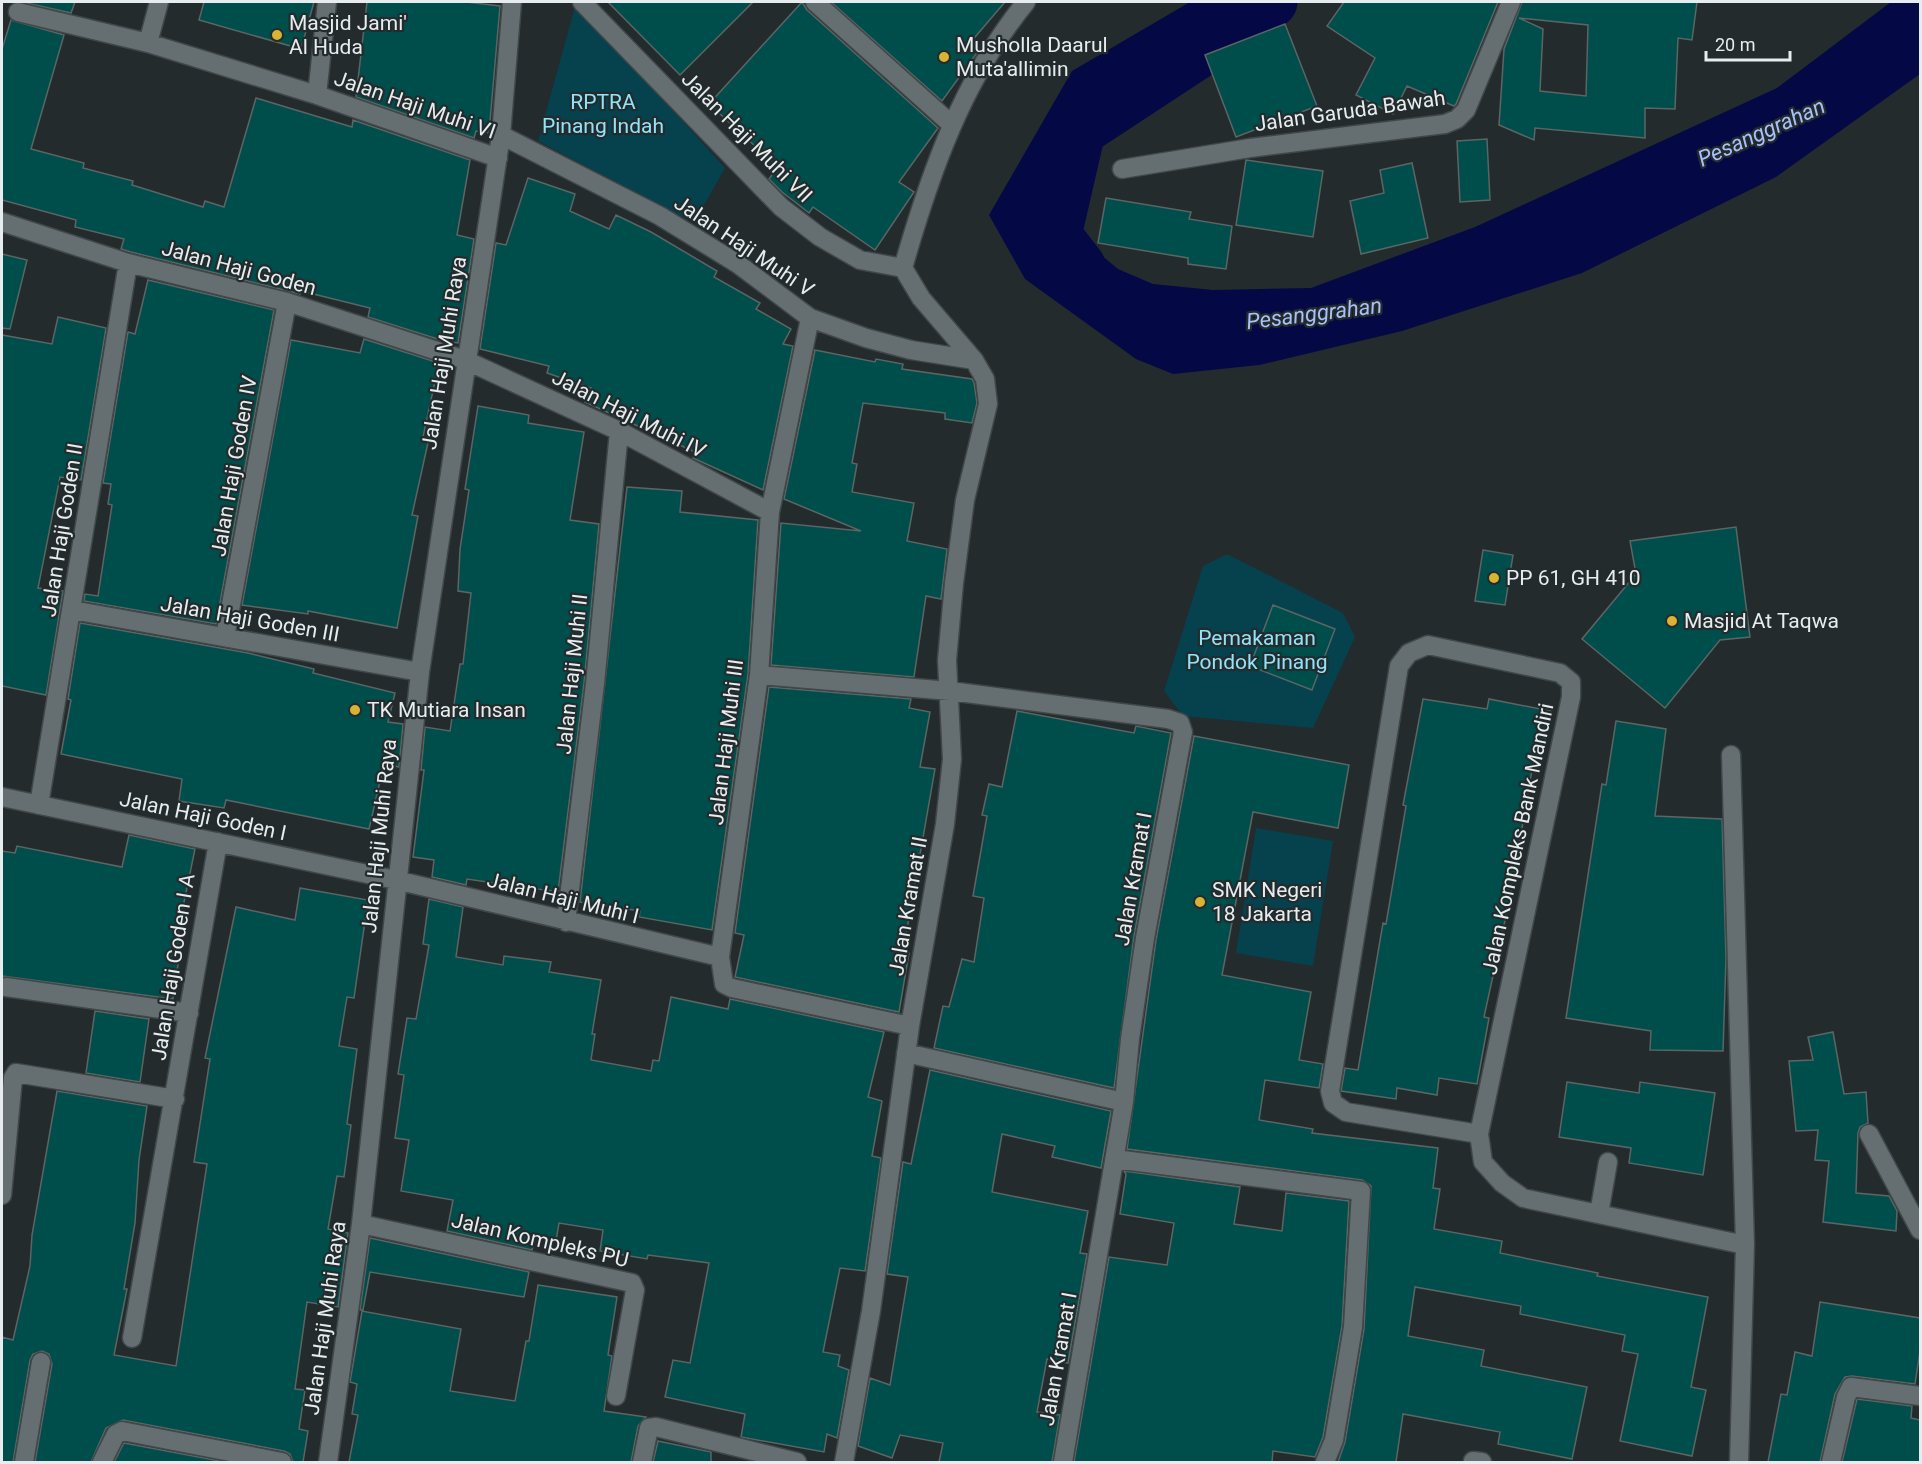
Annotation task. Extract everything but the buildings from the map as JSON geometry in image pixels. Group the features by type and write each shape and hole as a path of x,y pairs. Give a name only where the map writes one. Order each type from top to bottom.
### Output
{"street":[{"path":"148,43 159,2"},
{"name":"Jalan Haji Muhi VI","path":"317,95 327,2"},
{"name":"Jalan Haji Muhi Raya","path":"328,1462 361,1224 420,672 465,360 498,158 512,2"},
{"name":"Jalan Haji Muhi VII","path":"582,2 781,207 820,237 860,260 903,268"},
{"path":"814,2 951,124"},
{"path":"903,268 924,194 951,124 1004,29 1026,2"},
{"name":"Jalan Garuda Bawah","path":"1122,170 1250,148 1445,124 1457,119 1466,110 1512,2"},
{"name":"Jalan Haji Muhi VI","path":"18,12 148,43 317,95 498,158"},
{"name":"Jalan Haji Muhi V","path":"501,135 660,216 738,264 810,318 866,338 910,350 974,360"},
{"name":"Jalan Haji Goden","path":"2,222 128,263 287,302 465,360"},
{"name":"Jalan Haji Goden II","path":"39,804 128,263"},
{"name":"Jalan Kramat II","path":"844,1462 871,1311 910,1026 945,824 952,759 948,649 955,573 965,500 988,404 986,379 974,360 921,298 903,268"},
{"name":"Jalan Haji Goden IV","path":"225,637 287,302"},
{"name":"Jalan Haji Muhi III","path":"810,318 770,512 759,675 720,957 724,984 732,988 910,1026"},
{"name":"Jalan Haji Muhi IV","path":"465,360 619,431 770,512"},
{"name":"Jalan Haji Muhi II","path":"566,922 595,684 619,431"},
{"name":"Jalan Haji Goden III","path":"72,610 420,672"},
{"name":"Jalan Kompleks Bank Mandiri","path":"1479,1134 1346,1112 1333,1103 1330,1091 1399,666 1409,653 1428,645 1560,673 1570,682 1571,697 1479,1134 1483,1162 1502,1183 1523,1198 1745,1245"},
{"name":"Jalan Kramat I","path":"759,675 950,691 1168,719 1180,723 1183,732 1145,938 1115,1160 1063,1462"},
{"path":"1731,755 1745,1245 1739,1462"},
{"name":"Jalan Haji Goden I","path":"2,797 396,880"},
{"name":"Jalan Haji Goden I A","path":"132,1338 218,842"},
{"name":"Jalan Haji Muhi I","path":"396,880 720,957"},
{"path":"6,987 189,1013"},
{"path":"906,1053 1124,1102"},
{"path":"2,1195 13,1078 16,1073 175,1099"},
{"path":"1869,1134 1920,1230"},
{"path":"1115,1160 1361,1191 1353,1327 1334,1440 1325,1462"},
{"path":"1599,1214 1608,1162"},
{"name":"Jalan Kompleks PU","path":"361,1224 632,1283 635,1290 616,1396"},
{"path":"24,1462 40,1362"},
{"path":"1831,1462 1845,1397 1851,1387 1920,1396"},
{"path":"642,1462 646,1434 649,1428 656,1427 797,1462"},
{"path":"102,1462 116,1434 122,1431 282,1462"}],"green space":[{"name":"RPTRA Pinang Indah","path":"576,3 725,168 694,223 538,141"},
{"name":"Pemakaman Pondok Pinang","path":"1227,554 1343,613 1355,637 1313,728 1183,716 1164,691 1203,566"},
{"path":"1256,828 1333,841 1313,966 1236,953"}],"water":[{"path":"1190,2 1276,2 1245,27 1117,105 1079,149 1061,198 1076,234 1118,269 1153,284 1213,290 1311,288 1475,227 1777,88 1891,2 1920,2 1920,74 1776,177 1582,273 1402,331 1259,365 1173,374 1136,359 1025,279 989,215 1072,71"}],"waterway":[{"name":"Pesanggrahan","path":"1080,266 1056,235 1080,131 1258,14 1272,2"}],"place":[{"name":"Masjid Jami' Al Huda","path":"277,35"},
{"name":"Musholla Daarul Muta'allimin","path":"944,57"},
{"name":"PP 61, GH 410","path":"1494,578"},
{"name":"Masjid At Taqwa","path":"1672,621"},
{"name":"TK Mutiara Insan","path":"355,710"},
{"name":"SMK Negeri 18 Jakarta","path":"1200,902"}]}
